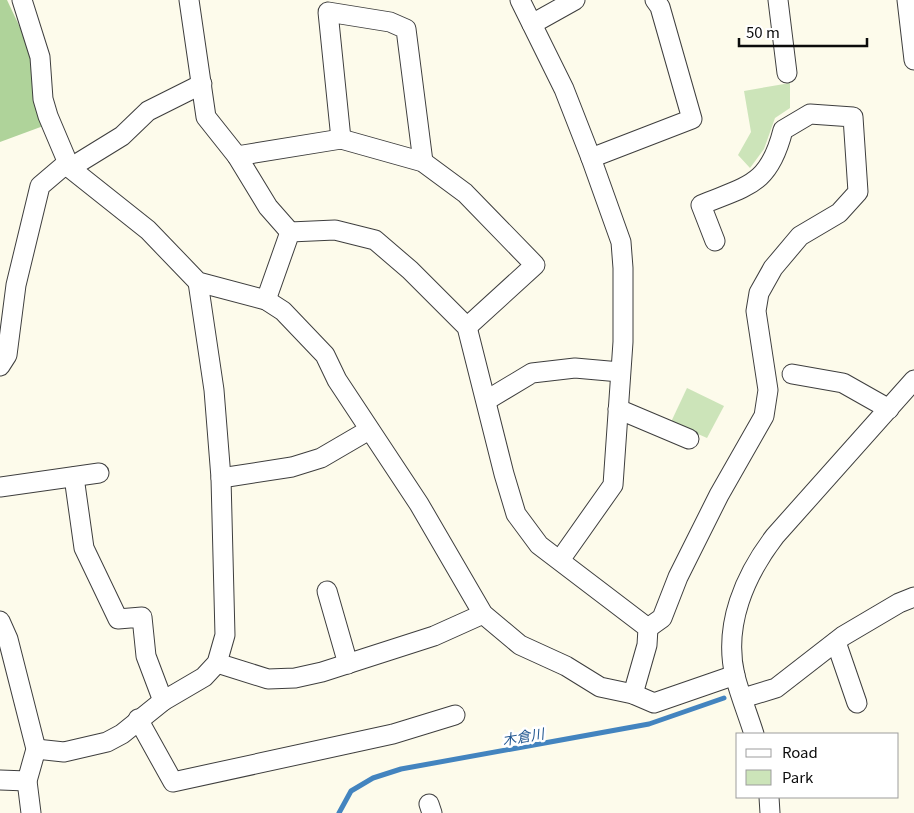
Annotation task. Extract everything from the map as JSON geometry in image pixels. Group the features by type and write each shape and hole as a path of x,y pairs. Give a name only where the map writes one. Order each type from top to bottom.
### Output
{"street":[{"path":"22,0 40,57 43,99 48,116 69,165 148,230 198,282 266,300 283,311 325,356 337,380 418,504 483,614 520,645 566,666 600,687 633,694 654,703 735,675"},
{"path":"189,0 206,118 237,156 268,207 290,232"},
{"path":"520,0 564,89 621,242 623,342 613,485 560,560"},
{"path":"532,24 574,0"},
{"path":"778,0 787,73"},
{"path":"907,0 914,60"},
{"path":"591,158 692,119 662,2"},
{"path":"341,139 328,12 390,22 406,29 423,162"},
{"path":"0,366 7,355 16,285 40,186 69,165 122,136 148,111 202,84"},
{"path":"648,628 662,618 678,577 719,496 764,416 768,390 752,287 773,268 800,236 839,212 858,192 853,117 810,114 784,130 767,172 750,185 701,205 715,241"},
{"path":"237,156 341,139 423,162 465,192 535,265 467,327"},
{"path":"290,232 334,230 375,240 410,270 467,327 516,514 539,545 648,628"},
{"path":"266,300 290,232"},
{"path":"36,749 64,752 107,742 122,734 138,719 163,701 204,677 217,663 225,635 221,478 214,390 198,282"},
{"path":"487,400 532,374 575,368 620,372"},
{"path":"792,374 842,384 889,409"},
{"path":"754,733 735,675 733,633 736,610 745,583 756,560 775,536 914,380"},
{"path":"618,409 689,439"},
{"path":"221,478 292,468 321,458 369,430"},
{"path":"0,487 99,473"},
{"path":"74,477 84,548 118,619 142,617 146,656 163,701"},
{"path":"327,591 348,664"},
{"path":"743,698 776,688 836,642 899,603 912,604"},
{"path":"217,663 268,679 295,678 348,664 434,636 483,614"},
{"path":"0,621 8,639 36,749 27,781 31,813"},
{"path":"633,694 647,645 648,628"},
{"path":"836,642 857,703"},
{"path":"138,719 173,782 393,734 455,716"},
{"path":"0,780 27,781"},
{"path":"768,798 770,813"}],"green space":[{"path":"0,0 7,0 25,38 46,125 0,142"},
{"path":"790,83 790,108 775,118 764,149 750,168 738,155 751,132 744,91"},
{"path":"687,388 724,406 707,438 671,422"}],"waterway":[{"name":"木倉川","path":"339,813 351,791 373,778 401,769 649,724 724,698"}]}
